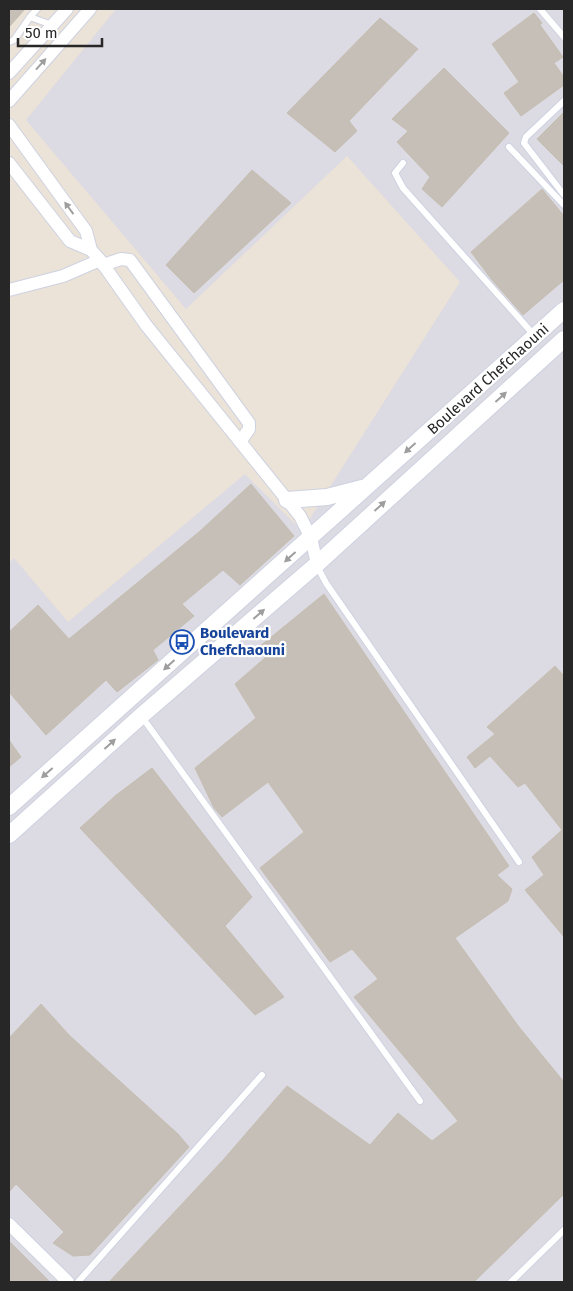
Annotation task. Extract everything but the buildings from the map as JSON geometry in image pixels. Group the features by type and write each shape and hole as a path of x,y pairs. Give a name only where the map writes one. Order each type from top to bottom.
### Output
{"street":[{"path":"9,73 67,9"},
{"path":"9,100 90,9"},
{"path":"9,125 86,231 98,258 146,324 300,516 312,538 317,564"},
{"path":"9,163 70,240 98,258"},
{"path":"9,290 63,276 98,258 130,260 249,423 249,429 240,442"},
{"name":"Boulevard Chefchaouni","path":"9,807 312,538 366,487 564,310"},
{"name":"Boulevard Chefchaouni","path":"9,835 141,716 317,564 564,339"},
{"path":"460,404 475,420"},
{"path":"287,500 327,497 366,487"},
{"path":"9,1224 68,1282"}],"lane":[{"path":"9,42 14,40 37,9"},
{"path":"540,9 564,37"},
{"path":"30,17 52,25"},
{"path":"564,101 525,140 525,147 564,205"},
{"path":"509,147 564,195"},
{"path":"403,163 395,173 403,188 535,336"},
{"path":"317,564 326,583 519,862"},
{"path":"141,716 420,1101"},
{"path":"78,1282 262,1075"},
{"path":"511,1282 564,1230"}],"shaded area":[{"path":"116,9 564,9 564,1282 9,1282 9,563 14,558 68,622 245,474 302,531 460,282 347,156 186,309 26,120"}],"place":[{"name":"Boulevard Chefchaouni","path":"182,642"}]}
